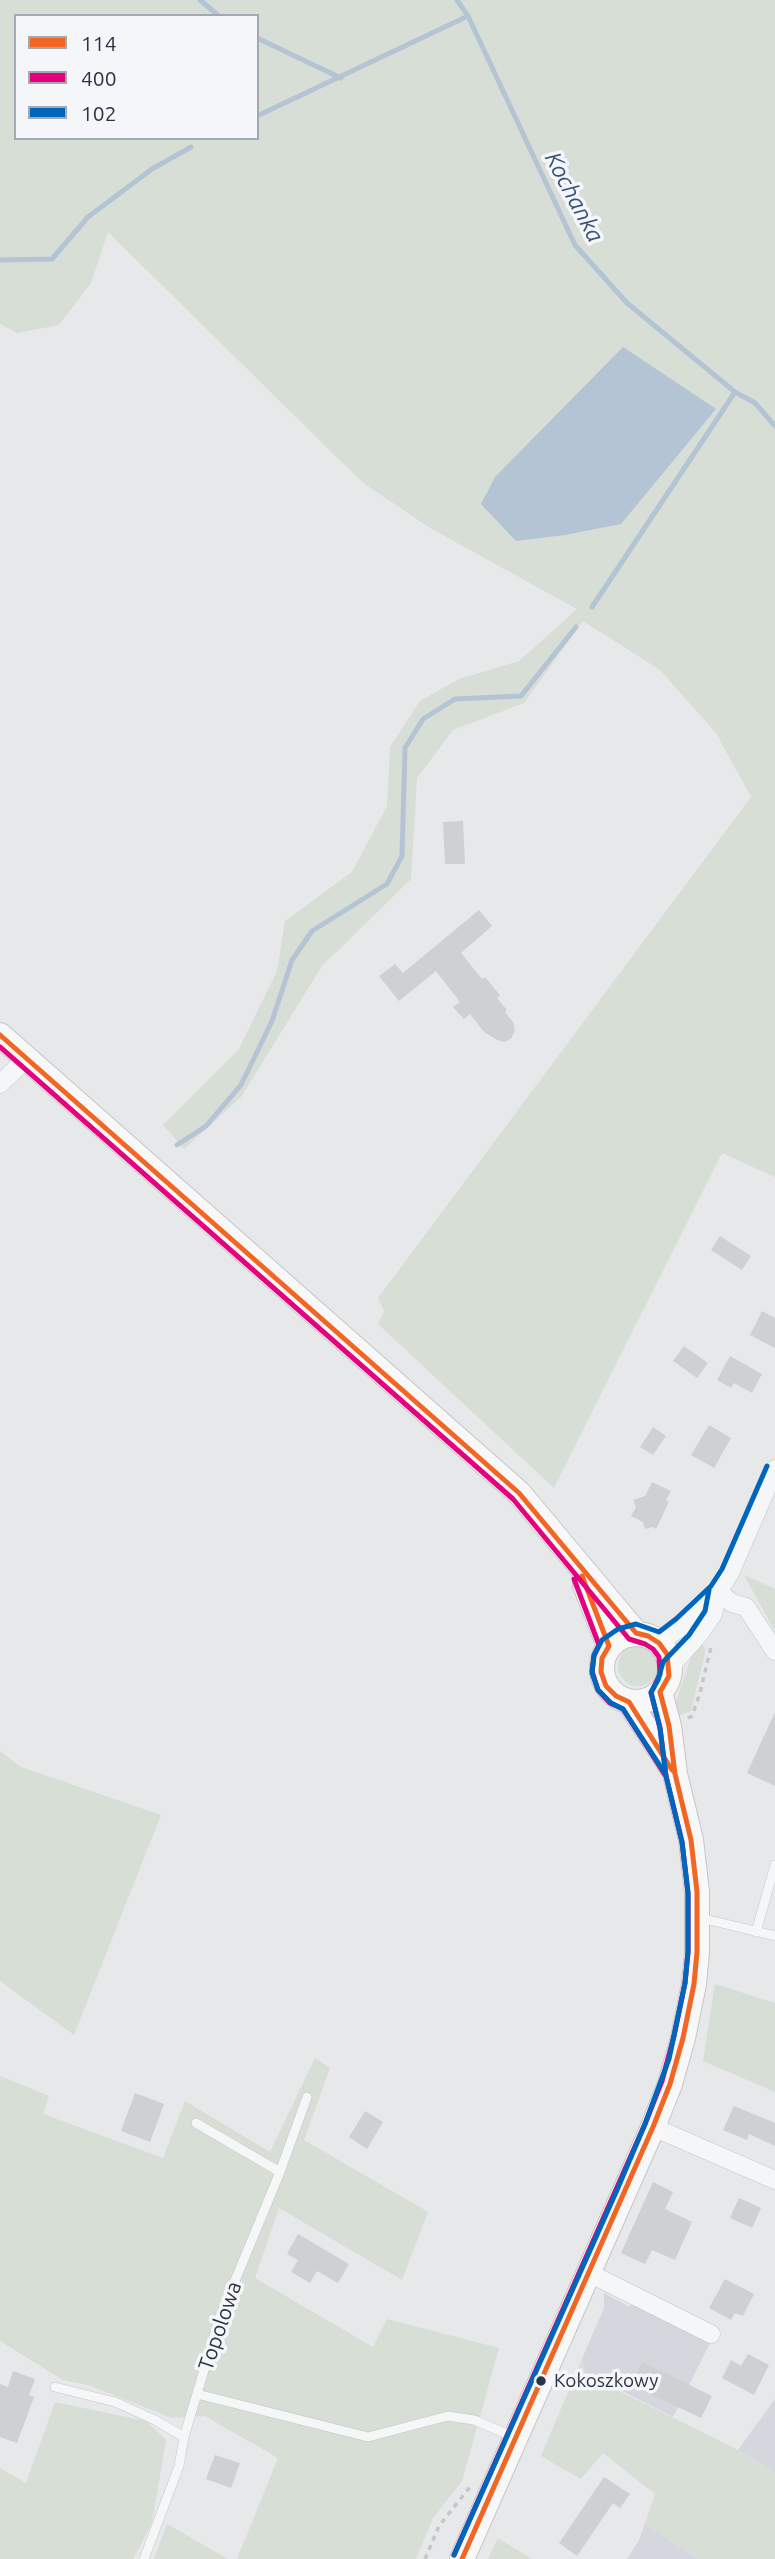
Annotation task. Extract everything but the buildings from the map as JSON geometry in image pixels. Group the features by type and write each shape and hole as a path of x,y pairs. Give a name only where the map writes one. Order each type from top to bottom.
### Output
{"main road":[{"path":"0,1035 519,1493 636,1633"},
{"path":"577,1564 609,1646"},
{"path":"636,1633 659,1643 667,1654 670,1667 666,1684 660,1692 646,1701 629,1702 616,1696 606,1686 601,1672 602,1658 609,1646 621,1637 636,1633"},
{"path":"462,2559 653,2127 677,2061 686,2025 694,1984 698,1920 691,1840 675,1774 669,1726 660,1692"},
{"path":"629,1702 675,1774"}],"street":[{"path":"0,1084 26,1059"},
{"path":"659,1643 682,1626 718,1592 730,1573 775,1469"},
{"path":"718,1592 732,1603 746,1607 775,1651"},
{"path":"670,1667 713,1614 718,1592"},
{"path":"653,2127 775,2180"},
{"path":"589,2273 711,2334"}],"lane":[{"path":"756,1932 775,1865"},
{"path":"698,1920 709,1920 775,1936"},
{"name":"Topolowa","path":"144,2559 179,2466 184,2437 220,2317 280,2172 307,2097"},
{"path":"196,2123 280,2172"},
{"path":"55,2387 115,2402 184,2437"},
{"path":"197,2394 368,2437 448,2416 474,2420 516,2438"}],"path":[{"path":"425,2559 439,2526 473,2482"}],"shaded area":[{"path":"0,0 775,0 775,1177 722,1153 554,1488 378,1324 384,1311 378,1298 751,797 716,733 660,670 583,621 524,703 453,730 417,778 411,879 322,966 241,1097 184,1149 163,1125 239,1049 277,971 285,921 352,872 387,806 390,747 420,701 459,679 519,661 577,609 430,528 362,482 108,232 91,283 59,325 17,333 0,324"},
{"path":"744,1575 775,1589 775,1631"},
{"path":"702,1644 706,1649 691,1711 675,1717 674,1707 691,1658"},
{"path":"638,1646 652,1652 658,1666 652,1680 638,1686 624,1680 618,1666 624,1652"},
{"path":"0,1751 21,1767 161,1815 74,2035 0,1981"},
{"path":"715,1984 775,2003 775,2092 703,2061"},
{"path":"315,2058 330,2068 304,2140 428,2212 402,2280 279,2208 255,2278 373,2347 387,2319 499,2348 462,2481 433,2518 416,2559 237,2559 278,2458 205,2416 172,2418 88,2385 63,2380 0,2341 0,2076 49,2096 43,2114 163,2158 185,2101 270,2152"},
{"path":"604,2293 628,2306 635,2304 710,2343 673,2417 585,2372 582,2359 604,2308"},
{"path":"582,2359 585,2372 591,2377 738,2450 775,2473 775,2559 698,2559 645,2523 655,2494 603,2453 581,2479 541,2456"},
{"path":"775,2399 775,2473 738,2450"},
{"path":"55,2402 146,2421 166,2440 152,2523 133,2559 0,2559 0,2468 26,2483"},
{"path":"645,2523 698,2559 627,2559 639,2540"},
{"path":"167,2524 228,2559 154,2559"},
{"path":"498,2538 532,2559 488,2559"}],"water":[{"path":"623,347 716,409 621,524 516,541 481,504 495,477"}],"waterway":[{"path":"200,0 217,14"},
{"name":"Kochanka","path":"457,0 468,16 575,245 627,303 735,392 755,403 775,426"},
{"path":"259,115 468,16"},
{"path":"259,39 341,78"},
{"path":"0,260 52,259 88,217 152,169 191,147"},
{"path":"592,607 735,392"},
{"path":"177,1145 206,1126 241,1085 272,1021 292,960 312,931 387,884 402,856 405,748 423,719 455,699 521,696 576,627"}],"transit line":[{"name":"114","path":"0,1035 519,1493 636,1633 659,1643 667,1654 669,1676 660,1692 669,1726 675,1774 691,1840 697,1892 694,1984 683,2038 670,2084 653,2127 462,2559"},
{"name":"400","path":"0,1047 513,1499 629,1639 645,1644 659,1657 660,1674 651,1693 660,1728 666,1776 682,1842 688,1893 685,1983 674,2036 662,2081 645,2124 454,2555"},
{"name":"102","path":"666,1775 623,1709 611,1703 598,1690 592,1673 594,1655 602,1640 618,1629 636,1624 659,1632 711,1586 722,1569 767,1466"},
{"name":"114","path":"582,1576 609,1646 602,1658 601,1672 606,1686 616,1696 629,1702 672,1770"},
{"name":"400","path":"574,1579 599,1645 592,1671 598,1690 610,1703 623,1709 665,1775"},
{"name":"102","path":"454,2555 617,2190 669,2059 685,1983 688,1893 682,1842 666,1776 660,1728 651,1692 663,1662 689,1635 705,1611 709,1590"}],"place":[{"name":"Kokoszkowy","path":"541,2381"}]}
